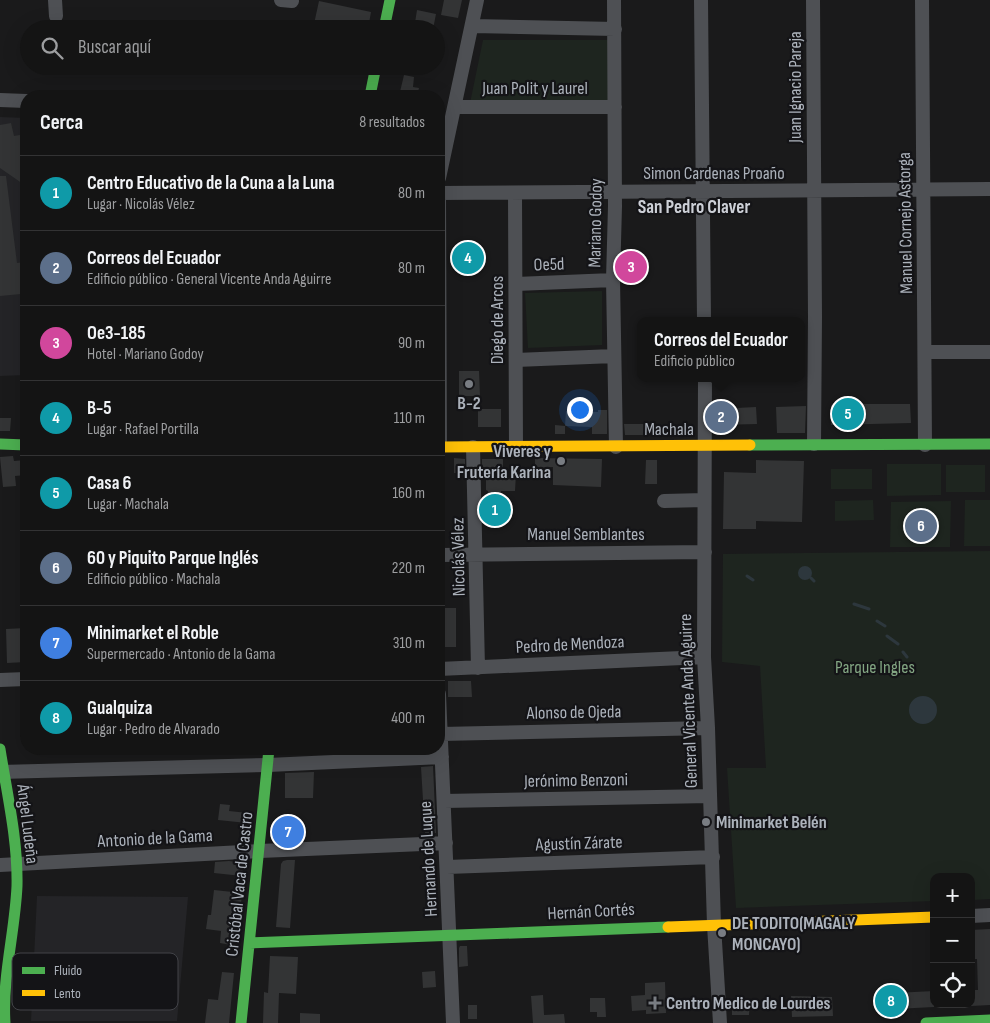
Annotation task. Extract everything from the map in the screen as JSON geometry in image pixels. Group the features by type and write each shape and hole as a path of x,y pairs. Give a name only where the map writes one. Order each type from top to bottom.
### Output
{"main road":[{"path":"386,20 390,0"},
{"path":"371,90 374,75"},
{"path":"0,444 20,445"},
{"name":"Machala","path":"445,447 706,447 814,444 990,444"},
{"name":"Ángel Ludeña","path":"0,749 16,864 16,902 4,955 3,1021"},
{"name":"Cristóbal Vaca de Castro","path":"241,1023 269,755"},
{"name":"Hernán Cortés","path":"250,943 930,917"},
{"path":"926,1023 990,1020"}],"street":[{"path":"55,0 56,16"},
{"path":"445,150 477,0"},
{"name":"Mariano Godoy","path":"614,0 615,193 613,280 616,447"},
{"path":"701,0 704,317"},
{"name":"Juan Ignacio Pareja","path":"813,0 814,444"},
{"name":"Manuel Cornejo Astorga","path":"922,0 925,445"},
{"path":"472,26 614,29"},
{"path":"0,100 20,101"},
{"name":"Juan Polit y Laurel","path":"454,107 615,106"},
{"name":"Simon Cardenas Proaño","path":"445,194 990,189"},
{"name":"Diego de Arcos","path":"516,193 516,447"},
{"name":"Oe5d","path":"516,284 613,280"},
{"path":"925,352 990,352"},
{"path":"516,360 614,356"},
{"name":"General Vicente Anda Aguirre","path":"705,382 704,657 713,857 714,924 720,1023"},
{"name":"Nicolás Vélez","path":"473,446 477,554 478,668"},
{"path":"664,501 704,500"},
{"name":"Manuel Semblantes","path":"445,555 704,552"},
{"name":"Pedro de Mendoza","path":"445,669 704,657"},
{"path":"0,680 20,679"},
{"name":"Alonso de Ojeda","path":"445,734 708,728"},
{"path":"2,772 268,765 442,757"},
{"name":"Hernando de Luque","path":"442,757 454,1023"},
{"name":"Jerónimo Benzoni","path":"444,801 710,796"},
{"name":"Antonio de la Gama","path":"0,865 446,843"},
{"name":"Agustín Zárate","path":"447,867 713,857"},
{"path":"975,916 990,915"}],"shaded area":[{"path":"0,117 20,118 20,375 0,376"},
{"path":"802,566 808,566 812,573 808,580 802,580 798,576 798,570"},
{"path":"923,696 933,700 937,710 933,720 923,724 913,720 909,710 913,700"},
{"path":"37,896 188,897 178,1010 178,953 34,953"},
{"path":"32,1010 178,1010 177,1021 31,1021"}],"green space":[{"path":"483,40 608,40 609,101 470,103"},
{"path":"602,291 602,345 528,348 525,293"},
{"path":"887,464 941,464 941,495 887,496"},
{"path":"946,465 985,465 985,492 946,492"},
{"path":"831,469 872,469 872,489 831,489"},
{"path":"873,500 874,520 835,521 835,501"},
{"path":"965,500 990,500 990,546 964,546"},
{"path":"951,501 950,547 890,547 891,502"},
{"name":"Parque Ingles","path":"990,551 990,899 975,900 975,873 930,873 930,901 736,908 727,768 766,768 760,666 722,662 723,554"}],"building":[{"path":"444,0 462,0 458,18 441,15"},
{"path":"319,1 371,12 370,20 315,20"},
{"path":"417,10 436,14 435,20 415,20"},
{"path":"404,75 414,77 413,87 419,88 418,90 400,90"},
{"path":"11,123 14,136 20,135 20,182 0,168 0,125"},
{"path":"0,176 6,176 17,263 20,263 20,294 0,296"},
{"path":"459,245 477,246 476,270 458,270"},
{"name":"B-2","path":"459,371 479,371 480,396 459,396"},
{"path":"910,404 911,423 831,425 831,405"},
{"path":"806,406 805,433 777,433 776,407"},
{"path":"756,407 757,424 717,425 717,409"},
{"path":"478,409 501,409 501,427 478,427"},
{"path":"598,410 607,410 607,434 592,434 592,427 565,426 566,411 598,412"},
{"path":"0,418 11,418 10,431 0,431"},
{"path":"624,424 652,424 652,435 625,435"},
{"path":"555,425 565,426 565,434 555,434"},
{"path":"13,456 14,461 20,460 20,476 15,476 16,486 3,487 0,457"},
{"path":"454,458 465,459 465,473 454,473"},
{"path":"535,458 602,459 601,487 553,485 553,467 535,468"},
{"path":"482,459 503,459 503,474 516,474 515,491 501,491 502,522 488,522 488,491 486,490 486,478 484,478 484,473 482,473"},
{"path":"646,460 657,460 657,484 645,484"},
{"path":"756,460 804,461 802,522 756,521 756,529 723,529 724,472 756,473"},
{"path":"445,608 456,608 456,647 445,647"},
{"path":"20,628 20,662 7,663 6,629"},
{"path":"448,681 471,681 472,697 448,697"},
{"path":"433,766 436,833 425,833 421,767"},
{"path":"314,772 313,798 285,798 285,773"},
{"path":"28,784 30,794 21,796 19,786"},
{"path":"220,804 230,805 229,811 248,813 247,823 218,820"},
{"path":"280,816 297,817 296,837 279,837"},
{"path":"287,860 295,860 290,928 276,927 281,864"},
{"path":"215,862 243,863 242,876 214,873"},
{"path":"214,890 242,893 238,938 232,937 231,945 220,943 221,931 206,929 208,915 211,915"},
{"path":"990,929 990,1005 975,1006 975,990 978,990 975,930"},
{"path":"460,946 467,946 468,966 459,967"},
{"path":"270,956 298,957 296,994 279,993 278,1023 263,1023 264,992 268,993"},
{"path":"435,971 436,987 423,988 422,972"},
{"path":"222,972 234,973 229,1023 205,1023 208,999 218,1000"},
{"name":"Centro Medico de Lourdes","path":"665,982 666,1013 646,1014 646,1010 632,1011 631,996 645,995 645,983"},
{"path":"930,991 930,1007 876,1010 875,994"},
{"path":"543,995 544,1015 564,1014 565,1023 533,1023 531,996"},
{"path":"791,996 832,997 833,1016 792,1017"},
{"path":"590,998 605,998 606,1017 597,1017 597,1012 590,1012"},
{"path":"732,1000 750,1000 749,1015 732,1015"},
{"path":"468,1005 477,1005 477,1019 468,1019"},
{"path":"300,1013 320,1014 320,1023 300,1023"}],"waterway":[{"path":"747,576 753,580"},
{"path":"811,578 814,581"},
{"path":"854,604 869,609"},
{"path":"877,621 885,626"},
{"path":"887,636 898,644"},
{"path":"903,652 907,657"}],"traffic: fast":[{"path":"386,20 390,0"},
{"path":"371,90 374,75"},
{"path":"0,444 20,445"},
{"path":"750,445 990,444"},
{"path":"0,749 12,817 17,869 16,903 5,989 5,1023"},
{"path":"241,1023 268,755"},
{"path":"250,943 668,927"},
{"path":"926,1023 990,1020"}],"traffic: slow":[{"path":"445,447 750,445"},
{"path":"668,927 930,917"}],"place":[{"name":"B-5","path":"468,258"},
{"name":"Oe3-185","path":"631,267"},
{"name":"B-2","path":"469,384"},
{"name":"Casa 6","path":"848,414"},
{"name":"Correos del Ecuador","path":"721,417"},
{"name":"Viveres y Frutería Karina","path":"561,461"},
{"name":"Centro Educativo de la Cuna a la Luna","path":"495,510"},
{"name":"60 y Piquito Parque Inglés","path":"921,526"},
{"name":"Minimarket Belén","path":"706,822"},
{"name":"Minimarket el Roble","path":"288,832"},
{"name":"DE TODITO(MAGALY MONCAYO)","path":"722,933"},
{"name":"Gualquiza","path":"891,1001"},
{"name":"Centro Medico de Lourdes","path":"655,1003"}],"district":[{"name":"San Pedro Claver","path":"694,206"}]}
